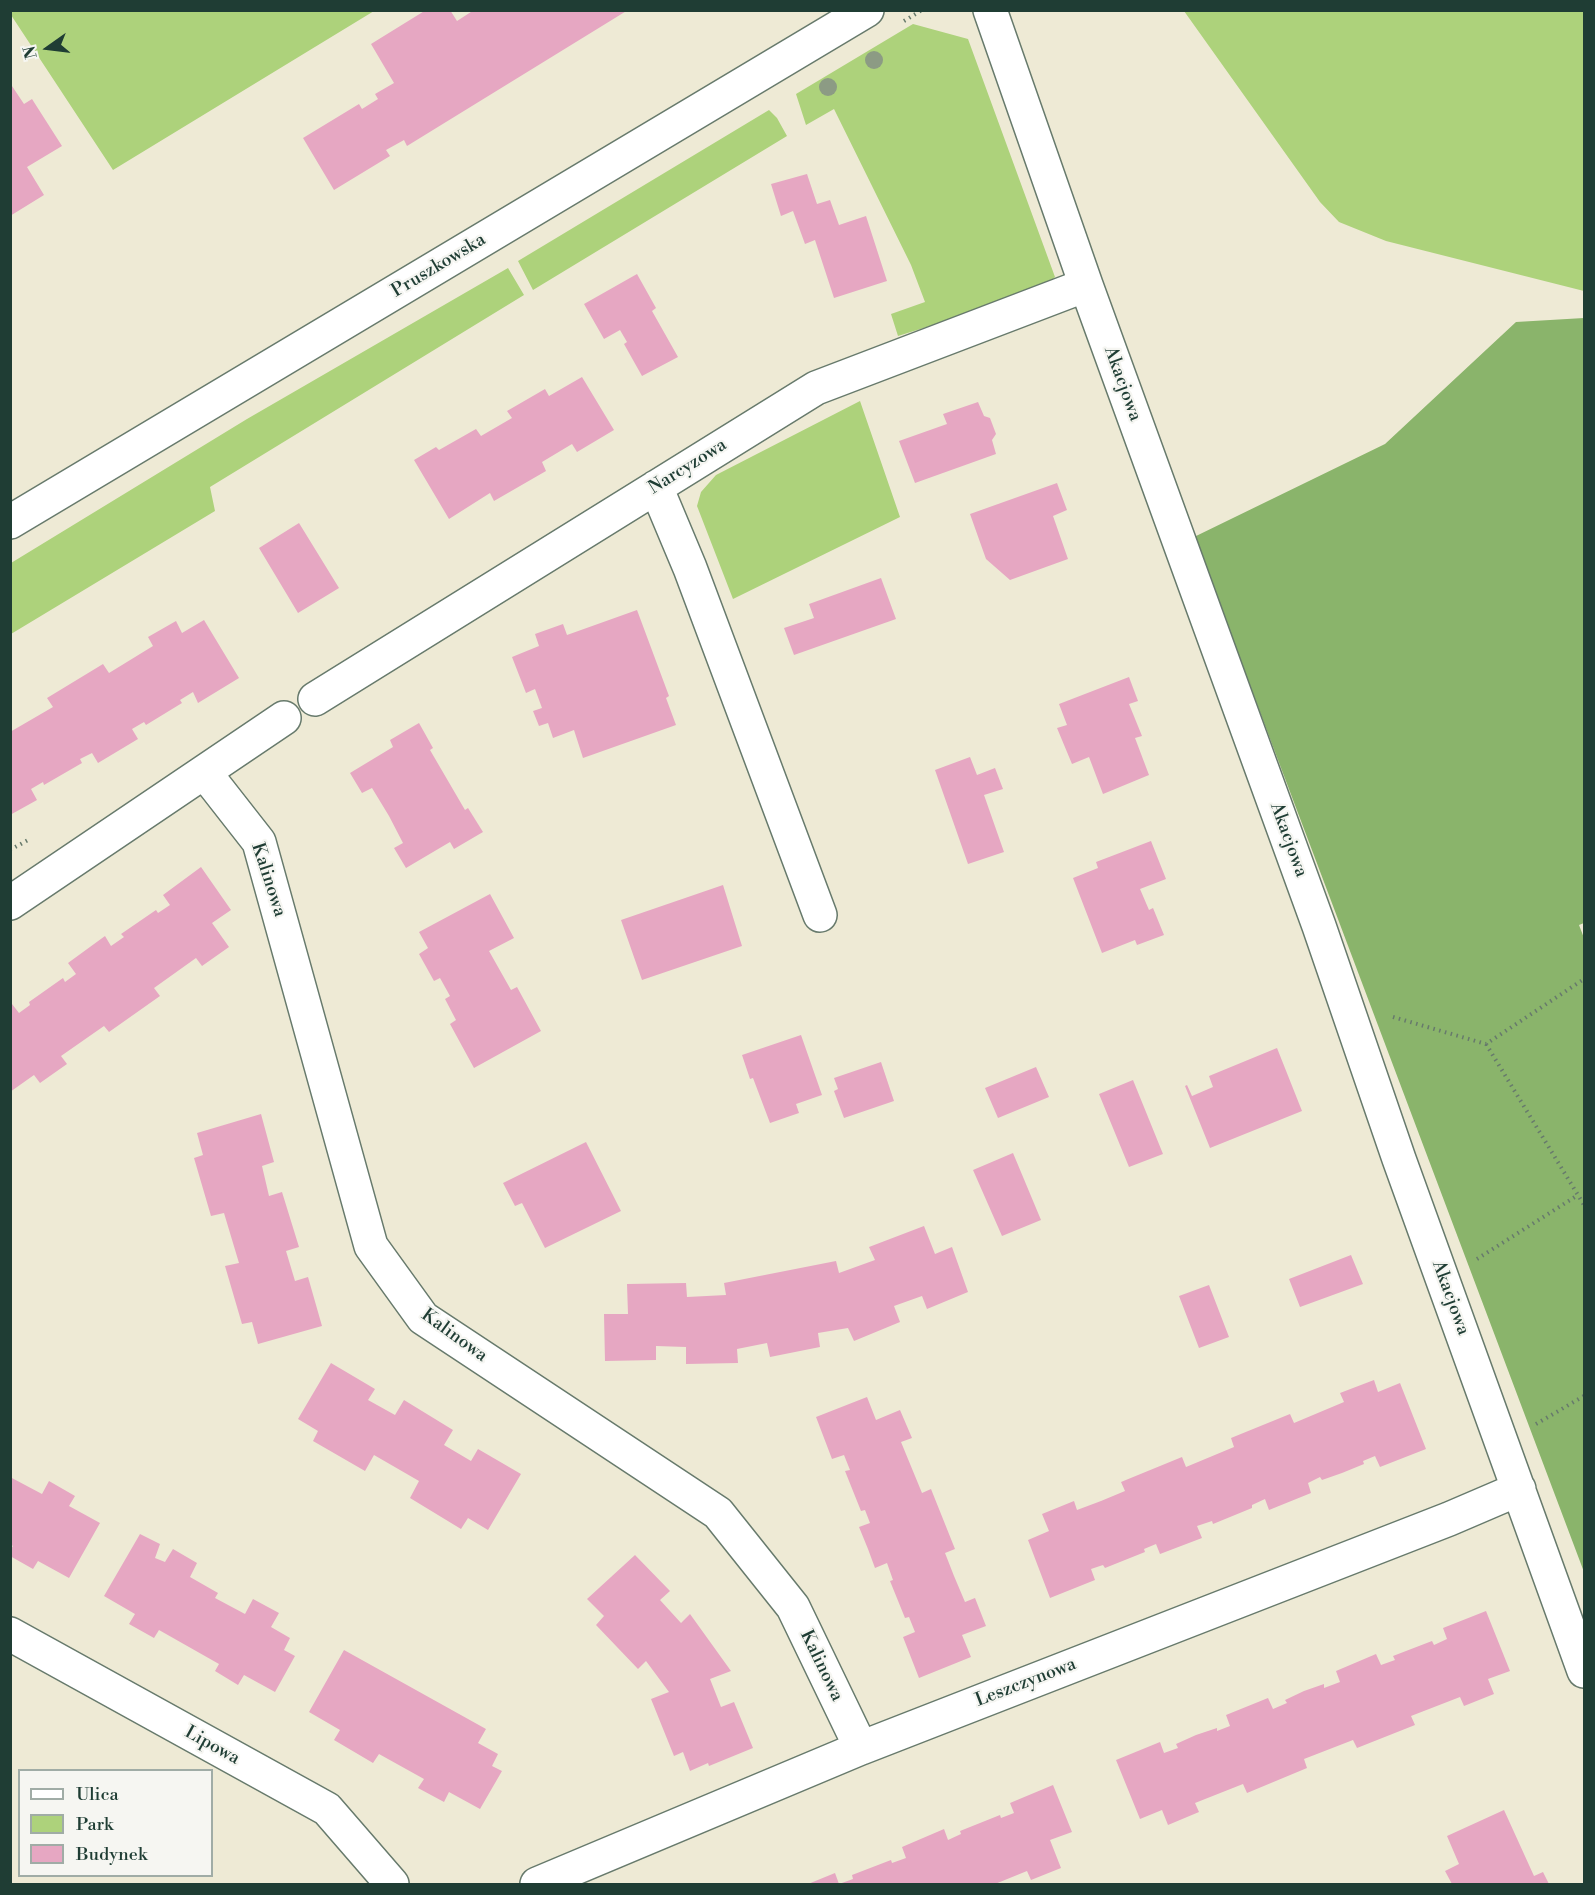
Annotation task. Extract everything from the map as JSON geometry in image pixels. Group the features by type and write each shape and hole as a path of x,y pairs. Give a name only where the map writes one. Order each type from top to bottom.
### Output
{"street":[{"name":"Pruszkowska","path":"10,522 867,10"},
{"name":"Akacjowa","path":"990,10 1086,285 1319,926 1443,1280 1584,1671"},
{"name":"Narcyzowa","path":"315,699 816,388 1086,285"},
{"path":"656,487 690,568 820,915"},
{"path":"10,903 284,718"},
{"name":"Kalinowa","path":"205,772 259,842 371,1246 423,1318 717,1514 793,1607 861,1748"},
{"name":"Leszczynowa","path":"537,1884 861,1748 1519,1490"},
{"name":"Lipowa","path":"10,1634 327,1809 392,1884"}],"path":[{"path":"1486,1044 1584,979"},
{"path":"1345,1003 1486,1044 1584,1205"},
{"path":"1443,1280 1578,1195"},
{"path":"1503,1443 1584,1396"}],"green space":[{"path":"11,10 374,11 113,170"},
{"path":"1184,11 1584,11 1584,291 1386,241 1339,222 1320,202"},
{"path":"913,24 968,39 1055,277 1050,282 949,320 898,336 891,314 925,302 911,265 834,109 806,125 796,94"},
{"path":"769,110 777,118 787,136 533,290 518,261"},
{"path":"508,268 524,295 210,487 215,511 11,634 11,563 247,419"},
{"path":"1584,318 1584,923 1579,925 1584,938 1584,1572 1194,537 1385,444 1516,322"},
{"path":"860,401 900,517 733,599 697,506 701,492 716,475"}],"building":[{"path":"426,10 450,10 457,21 474,10 628,10 407,146 404,140 386,150 390,156 334,190 303,138 359,104 362,109 378,99 375,94 394,83 371,44"},
{"path":"10,83 24,104 32,99 62,146 27,167 44,195 10,216"},
{"path":"807,174 817,204 830,200 839,225 866,216 887,281 834,298 815,240 805,244 793,211 781,216 771,184"},
{"path":"637,274 656,308 652,311 678,357 642,376 624,344 627,342 620,330 604,339 584,304"},
{"path":"582,377 614,430 577,452 572,444 542,462 546,471 494,501 490,493 449,519 414,460 436,447 439,450 476,429 481,436 512,418 507,411 545,389 549,396"},
{"path":"978,402 984,416 990,418 996,434 992,440 996,454 915,483 899,441 947,424 943,414"},
{"path":"1057,483 1067,510 1053,516 1068,559 1010,580 986,559 970,514"},
{"path":"299,523 339,588 298,613 259,548"},
{"path":"881,578 896,619 794,655 784,628 814,618 809,604"},
{"path":"637,610 669,696 666,698 676,725 583,758 574,730 553,738 548,723 539,726 533,711 542,708 535,689 526,693 512,657 539,646 535,634 563,624 567,635"},
{"path":"204,620 239,678 198,703 193,692 180,700 182,703 146,725 144,722 132,729 138,739 98,763 92,753 80,759 82,763 44,785 43,782 31,789 37,800 10,815 10,732 53,707 47,698 103,664 109,673 153,646 148,637 176,621 182,633"},
{"path":"1129,677 1138,701 1129,704 1142,736 1135,738 1149,775 1103,794 1089,757 1072,764 1057,728 1067,725 1059,704"},
{"path":"419,723 433,748 430,750 465,810 468,808 483,832 454,849 450,842 406,868 394,848 403,843 389,816 372,788 362,793 350,773 393,747 390,740"},
{"path":"970,757 977,775 995,768 1003,789 984,795 1004,852 968,864 935,770"},
{"path":"1151,841 1166,879 1140,889 1149,910 1153,908 1164,935 1137,945 1135,940 1102,953 1073,878 1098,868 1096,862"},
{"path":"201,867 231,910 212,923 229,947 202,966 196,958 154,988 160,996 109,1032 104,1026 61,1056 67,1064 40,1083 34,1075 10,1092 10,1005 12,1004 19,1013 30,1005 29,1002 63,978 65,982 76,974 68,963 105,936 111,946 124,937 121,934 156,910 158,913 170,905 163,895"},
{"path":"723,885 742,946 642,980 621,920"},
{"path":"490,894 514,938 489,951 511,990 517,987 541,1031 474,1068 450,1024 456,1020 445,999 450,996 440,978 434,981 419,954 428,948 419,932"},
{"path":"801,1035 822,1095 796,1104 799,1113 770,1123 742,1055"},
{"path":"1277,1048 1302,1111 1210,1148 1185,1086 1187,1085 1192,1096 1213,1087 1209,1076"},
{"path":"881,1062 894,1101 844,1118 834,1091 838,1089 834,1078"},
{"path":"1036,1067 1049,1097 998,1118 985,1088"},
{"path":"1133,1080 1163,1154 1129,1167 1099,1094"},
{"path":"261,1114 274,1162 262,1166 269,1196 282,1192 299,1247 286,1251 295,1281 308,1277 322,1326 258,1344 252,1322 242,1324 225,1266 239,1263 224,1213 211,1216 194,1158 203,1155 197,1133"},
{"path":"586,1142 621,1211 545,1248 522,1203 515,1206 503,1183"},
{"path":"1013,1153 1041,1220 1002,1236 973,1170"},
{"path":"924,1226 935,1254 952,1247 968,1292 927,1309 922,1296 894,1306 900,1322 854,1341 848,1328 818,1333 820,1347 770,1357 767,1343 737,1349 738,1363 686,1364 686,1347 656,1346 656,1360 605,1361 604,1314 628,1314 627,1284 686,1283 687,1297 726,1295 724,1283 836,1261 839,1273 875,1260 869,1247"},
{"path":"1351,1255 1363,1284 1300,1307 1289,1279"},
{"path":"1209,1285 1229,1337 1199,1348 1179,1296"},
{"path":"331,1363 375,1389 368,1400 395,1415 404,1400 453,1430 444,1445 471,1461 478,1449 521,1474 488,1530 468,1518 461,1529 410,1498 419,1481 374,1455 365,1471 313,1441 318,1431 298,1419"},
{"path":"1374,1380 1378,1392 1400,1383 1426,1449 1380,1467 1375,1456 1363,1461 1364,1464 1342,1473 1322,1480 1320,1477 1308,1483 1311,1493 1269,1510 1265,1499 1252,1505 1252,1508 1213,1524 1212,1521 1197,1526 1202,1538 1160,1554 1156,1544 1144,1549 1145,1552 1105,1568 1103,1565 1091,1569 1095,1580 1050,1598 1028,1540 1049,1531 1042,1514 1074,1501 1077,1510 1101,1501 1125,1491 1121,1482 1182,1457 1186,1467 1234,1447 1231,1438 1290,1414 1294,1423 1344,1402 1340,1393"},
{"path":"867,1397 876,1420 900,1410 912,1438 901,1442 922,1493 931,1489 955,1549 945,1553 954,1576 965,1602 975,1598 986,1626 962,1635 971,1657 919,1678 903,1637 915,1632 909,1617 905,1618 890,1581 893,1580 887,1563 875,1568 859,1527 870,1523 865,1510 861,1511 845,1471 850,1470 844,1455 832,1459 816,1417"},
{"path":"10,1477 42,1494 49,1481 75,1496 69,1506 100,1523 69,1578 38,1561 33,1569 10,1556 13,1546 10,1544"},
{"path":"140,1534 160,1544 155,1558 165,1562 173,1549 197,1563 190,1577 218,1593 215,1598 245,1614 253,1599 279,1613 271,1627 290,1638 284,1650 295,1656 275,1692 244,1675 238,1685 215,1671 219,1664 159,1630 154,1638 129,1624 135,1614 104,1596"},
{"path":"635,1555 670,1591 660,1600 681,1623 690,1614 731,1671 710,1679 721,1707 734,1702 753,1748 709,1766 708,1763 690,1771 683,1752 674,1756 651,1699 669,1692 646,1661 638,1669 596,1625 604,1616 587,1599"},
{"path":"1486,1611 1510,1671 1488,1679 1494,1694 1464,1706 1460,1697 1411,1716 1415,1725 1357,1748 1353,1740 1304,1759 1307,1768 1247,1793 1243,1784 1195,1803 1199,1812 1168,1825 1162,1810 1140,1819 1116,1760 1160,1742 1164,1753 1178,1748 1176,1744 1196,1735 1230,1726 1226,1715 1268,1698 1273,1709 1287,1703 1285,1700 1304,1691 1324,1684 1324,1688 1340,1682 1336,1671 1376,1654 1381,1665 1395,1660 1393,1656 1432,1641 1434,1645 1447,1639 1443,1628"},
{"path":"344,1650 486,1729 478,1743 498,1754 492,1766 502,1771 480,1809 449,1792 444,1802 418,1788 424,1779 379,1754 373,1763 334,1740 340,1730 309,1712"},
{"path":"1053,1785 1072,1832 1050,1840 1061,1868 1031,1880 1027,1871 995,1884 839,1884 853,1879 852,1875 891,1860 892,1863 906,1858 902,1847 944,1829 948,1840 961,1834 960,1831 1000,1815 1001,1818 1014,1813 1010,1803"},
{"path":"1504,1810 1534,1876 1543,1872 1549,1884 1452,1884 1445,1871 1459,1864 1447,1836"},
{"path":"835,1873 839,1884 808,1884"}]}
